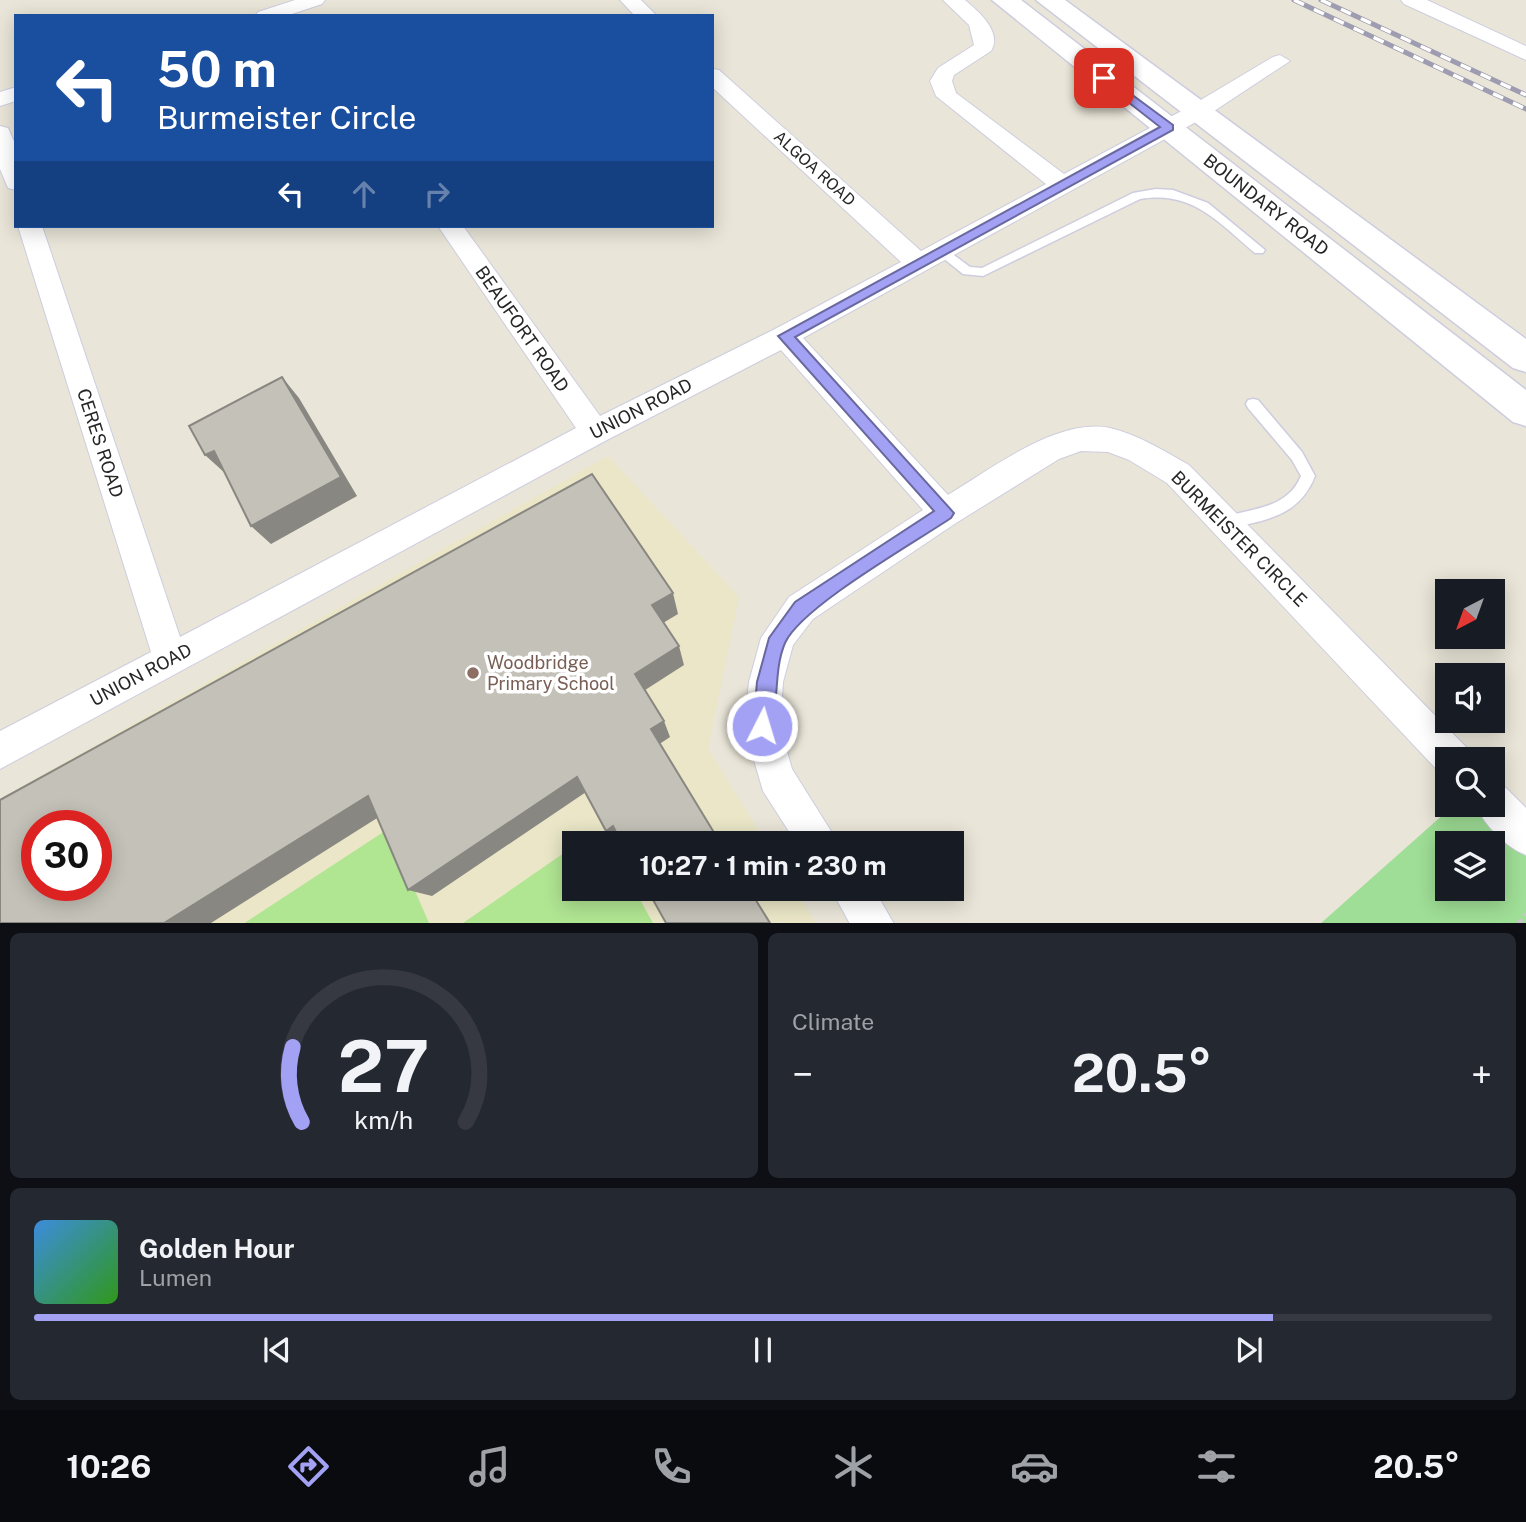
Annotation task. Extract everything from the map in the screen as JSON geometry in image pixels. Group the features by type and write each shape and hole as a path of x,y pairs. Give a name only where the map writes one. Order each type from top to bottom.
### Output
{"main road":[{"name":"BOUNDARY ROAD","path":"1005,0 1526,411"},
{"name":"BOUNDARY ROAD","path":"1049,0 1526,358"}],"street":[{"path":"630,0 645,14"},
{"path":"953,0 980,23 985,34 984,47 945,72 942,81 947,96 1061,184"},
{"path":"1411,0 1526,54"},
{"path":"272,14 301,5"},
{"name":"UNION ROAD","path":"0,751 595,432 785,336 1197,112 1280,61"},
{"name":"ALGOA ROAD","path":"714,77 928,256"},
{"path":"0,134 14,176"},
{"name":"CERES ROAD","path":"31,228 171,660"},
{"name":"BEAUFORT ROAD","path":"451,228 595,432"},
{"path":"785,336 945,513"},
{"name":"BURMEISTER CIRCLE","path":"811,831 776,778 762,726 766,682 778,638 801,608 945,513 1049,450 1081,439 1109,440 1139,450 1178,474 1441,747"},
{"path":"1505,814 1526,836"},
{"path":"859,901 874,923"}],"lane":[{"path":"928,256 967,271 983,272 1138,196 1160,191 1192,198 1259,250"},
{"path":"1226,523 1274,511 1294,501 1305,489 1308,476 1297,456 1253,404"}],"path":[{"path":"1518,923 1526,914"}],"shaded area":[{"name":"Woodbridge Primary School","path":"608,456 739,597 708,749 759,831 562,831 562,901 802,901 816,923 0,923 0,799"}],"green space":[{"path":"1505,814 1526,836 1526,923 1321,923 1440,817 1505,817"},
{"path":"388,829 429,923 245,923"},
{"path":"562,854 562,901 641,901 653,923 463,923"}],"building":[{"path":"282,377 341,477 251,526 214,451 205,455 189,426"},
{"name":"Woodbridge Primary School","path":"592,474 673,593 652,605 679,646 635,674 664,721 651,729 713,831 616,831 613,826 606,831 577,777 408,890 368,796 164,923 0,923 0,800"},
{"path":"654,901 756,901 770,923 666,923"}],"railway":[{"path":"1294,0 1526,109"},
{"path":"1321,0 1526,95"}],"place":[{"name":"Woodbridge Primary School","path":"473,673"}],"route":[{"path":"762,726 766,682 778,638 801,608 945,513 785,336 1168,128 1104,78"}]}
